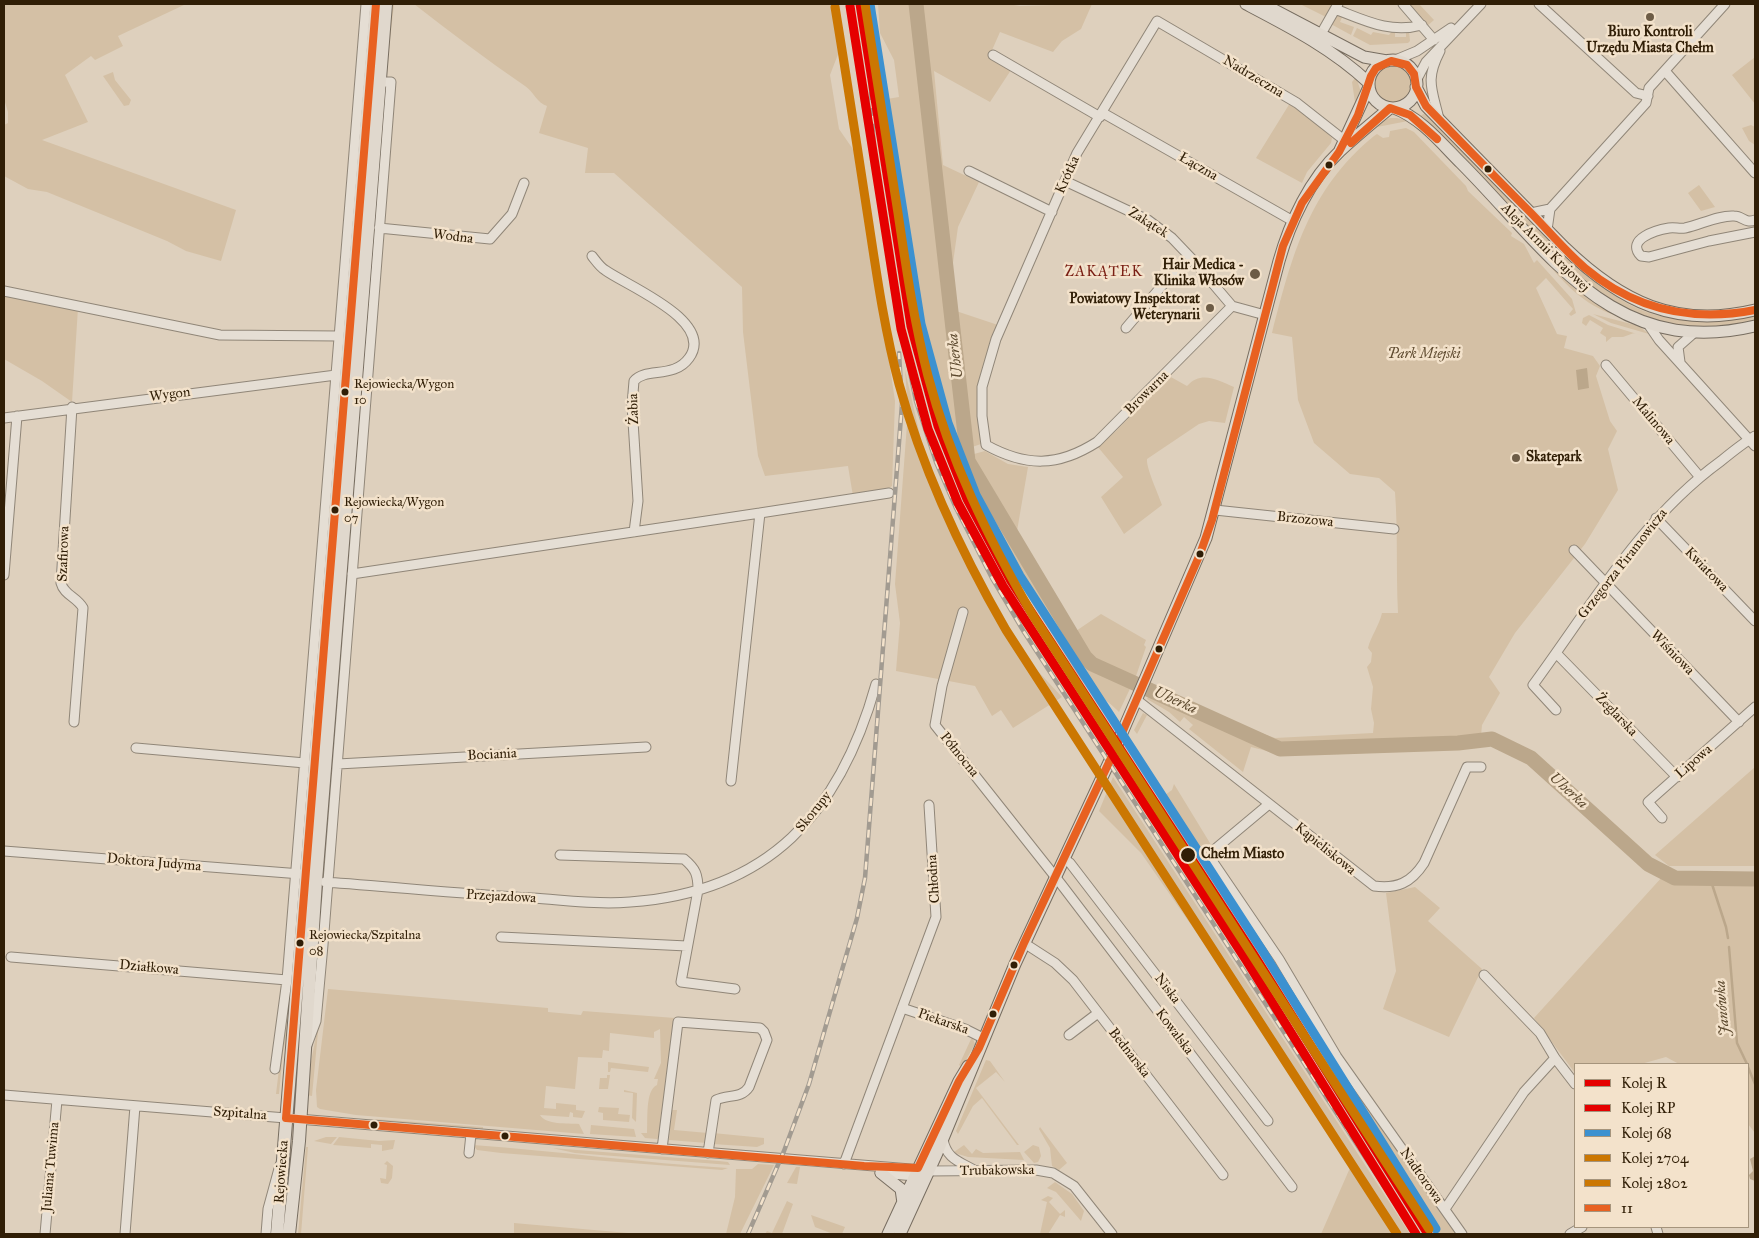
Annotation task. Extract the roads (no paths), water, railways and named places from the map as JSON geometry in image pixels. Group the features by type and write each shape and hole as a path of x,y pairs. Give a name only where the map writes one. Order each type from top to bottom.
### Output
{"highway":[{"name":"Rejowiecka","path":"289,1234 305,1052 311,878 376,4"},
{"name":"Rejowiecka","path":"277,1234 286,1118 311,878 385,82 386,4"}],"main road":[{"path":"1246,4 1325,47 1355,69 1369,85 1377,102 1392,108"},
{"path":"888,1234 920,1172 943,1138 1024,943 1138,697 1200,554 1215,510 1283,246 1293,220 1315,183 1339,152 1392,108 1409,102 1416,84 1408,67 1391,61 1369,59 1263,4"},
{"path":"1339,152 1376,68 1391,61"},
{"name":"Aleja Armii Krajowej","path":"1416,84 1422,102 1547,230 1599,279 1624,295 1648,306 1669,312 1697,315 1730,314 1755,310"},
{"name":"Aleja Armii Krajowej","path":"1392,108 1410,115 1436,138 1581,286 1609,306 1648,324 1668,329 1695,332 1731,330 1755,326"},
{"path":"900,1234 920,1172 959,1081 981,1043"},
{"path":"881,1173 901,1189 903,1203"}],"street":[{"path":"311,878 305,763 366,4"},
{"path":"1403,4 1434,40"},
{"path":"1416,84 1426,62 1481,4"},
{"path":"1539,4 1636,93 1647,99"},
{"path":"1547,230 1550,209 1647,99 1649,88 1725,4"},
{"path":"1321,34 1336,6 1385,27 1406,29 1422,25"},
{"path":"1391,61 1417,52 1464,20"},
{"name":"Krótka","path":"996,339 1077,153 1102,115 1157,21"},
{"name":"Nadrzeczna","path":"1157,21 1297,102 1344,140"},
{"path":"1439,119 1430,80 1432,66 1446,40"},
{"name":"Łączna","path":"993,55 1293,220"},
{"path":"1665,71 1755,173"},
{"path":"275,1069 287,980 338,764 379,228 385,82"},
{"path":"968,172 1052,212"},
{"name":"Zakątek","path":"1065,180 1148,220 1172,238 1232,306"},
{"name":"Wodna","path":"379,228 490,239 512,214 524,183"},
{"path":"1531,213 1550,209"},
{"path":"1744,221 1751,233 1709,240 1649,257 1641,256 1637,249 1638,242 1643,236 1669,228 1684,228 1732,216 1749,222 1755,220"},
{"name":"Żabia","path":"592,256 604,269 673,311 686,324 692,340 692,353 682,366 671,372 642,375 634,380 632,405 638,500 634,532"},
{"path":"1126,328 1166,281 1192,259"},
{"path":"4,291 220,335 338,336"},
{"path":"1232,306 1265,315"},
{"name":"Browarna","path":"996,339 982,387 982,416 986,445 1013,458 1034,462 1050,461 1070,457 1097,442 1232,306"},
{"path":"1648,324 1659,340 1753,441"},
{"path":"1681,364 1678,348 1684,340 1695,332"},
{"name":"Malinowa","path":"1606,365 1700,476"},
{"name":"Wygon","path":"4,418 336,374"},
{"name":"Szafirowa","path":"72,408 60,582 66,593 80,602 83,608 74,722"},
{"path":"4,575 17,416"},
{"name":"Grzegorza Piramowicza","path":"1556,710 1533,685 1605,583 1656,518 1700,476 1753,441"},
{"path":"352,574 889,493"},
{"name":"Brzozowa","path":"1215,510 1394,529"},
{"path":"731,782 760,513"},
{"name":"Kwiatowa","path":"1656,518 1755,621"},
{"path":"1574,550 1605,583"},
{"name":"Wiśniowa","path":"1605,583 1739,722"},
{"name":"Północna","path":"963,612 942,686 935,725 1055,877"},
{"name":"Żeglarska","path":"1556,654 1677,777"},
{"name":"Skorupy","path":"698,890 724,883 750,869 790,840 807,822 823,803 846,766 857,742 876,684"},
{"name":"Kąpieliskowa","path":"1138,697 1363,880 1374,886 1397,886 1408,882 1424,863 1466,767 1480,767"},
{"name":"Lipowa","path":"1662,818 1648,802 1755,707"},
{"name":"Bociania","path":"338,764 646,747"},
{"path":"136,748 305,763"},
{"name":"Chłodna","path":"846,1161 936,917 928,804"},
{"name":"Nadtorowa","path":"1269,804 1214,850 1212,862 1279,959 1337,1057 1462,1234"},
{"name":"Doktora Judyma","path":"4,851 311,878"},
{"path":"560,856 684,859 693,867 698,876 698,890 681,982 735,989"},
{"name":"Niska","path":"1064,859 1070,863 1268,1121"},
{"name":"Kowalska","path":"1055,877 1292,1187"},
{"name":"Przejazdowa","path":"311,878 448,894 610,903 646,901 698,890"},
{"path":"501,937 687,946"},
{"name":"Bednarska","path":"1024,943 1055,963 1073,980 1224,1175"},
{"name":"Działkowa","path":"11,957 287,980"},
{"path":"1484,975 1540,1033 1555,1058 1574,1083"},
{"name":"Piekarska","path":"902,1008 965,1029 981,1043"},
{"path":"1069,1035 1098,1013"},
{"path":"662,1149 678,1022 760,1028 766,1035 767,1040 746,1092 716,1100 708,1153"},
{"path":"1445,1209 1524,1092 1555,1058"},
{"name":"Szpitalna","path":"4,1095 708,1153 846,1161 881,1173 920,1172"},
{"name":"Juliana Tuwima","path":"45,1234 57,1100"},
{"path":"125,1234 135,1106"},
{"path":"469,1153 470,1134"},
{"path":"943,1138 947,1152 954,1160 976,1171"},
{"path":"266,1234 274,1180 283,1155"},
{"name":"Szpitalna","path":"864,1166 920,1172"},
{"name":"Trubakowska","path":"920,1172 1036,1170 1058,1175 1074,1186 1112,1234"}],"waterway":[{"name":"Uherka","path":"916,4 968,461 1085,657 1092,664 1280,749 1458,743 1492,739 1531,758 1648,864 1675,878 1755,879"},
{"name":"Janówka","path":"1710,878 1728,938"},
{"name":"Janówka","path":"1729,947 1737,1043 1747,1063"},
{"name":"Janówka","path":"1749,1069 1755,1084"}],"railway":[{"path":"867,4 874,154 901,329 916,401 936,462 956,508 992,578 1024,632 1415,1234"},
{"path":"856,46 864,108"},
{"path":"748,1234 784,1151 809,1084 857,918 865,878 902,404 899,353"}],"rail line":[{"name":"R","path":"860,4 911,326 938,426 967,499 1011,581 1254,955 1428,1234"},
{"name":"2704","path":"865,4 907,274 919,335 928,376 947,438 972,498 1000,557 1032,614 1429,1229"},
{"name":"68","path":"870,4 921,324 948,423 976,495 1020,576 1262,950 1436,1229"},
{"name":"RP","path":"850,6 901,329 928,429 958,503 1003,586 1246,960 1416,1234"},
{"name":"2802","path":"835,7 878,284 899,384 932,480 959,541 1006,630 1397,1234"}],"place":[{"name":"Biuro Kontroli Urzędu Miasta Chełm","path":"1650,17"},
{"name":"Hair Medica - Klinika Włosów","path":"1255,274"},
{"name":"Powiatowy Inspektorat Weterynarii","path":"1210,308"},
{"name":"Rejowiecka/Wygon 10","path":"345,392"},
{"name":"Skatepark","path":"1516,458"},
{"name":"Rejowiecka/Wygon 07","path":"335,510"},
{"name":"Chełm Miasto","path":"1188,855"},
{"name":"Rejowiecka/Szpitalna 08","path":"300,943"}],"district":[{"name":"ZAKĄTEK","path":"1104,272"}],"park label":[{"name":"Park Miejski","path":"1424,355"}]}
